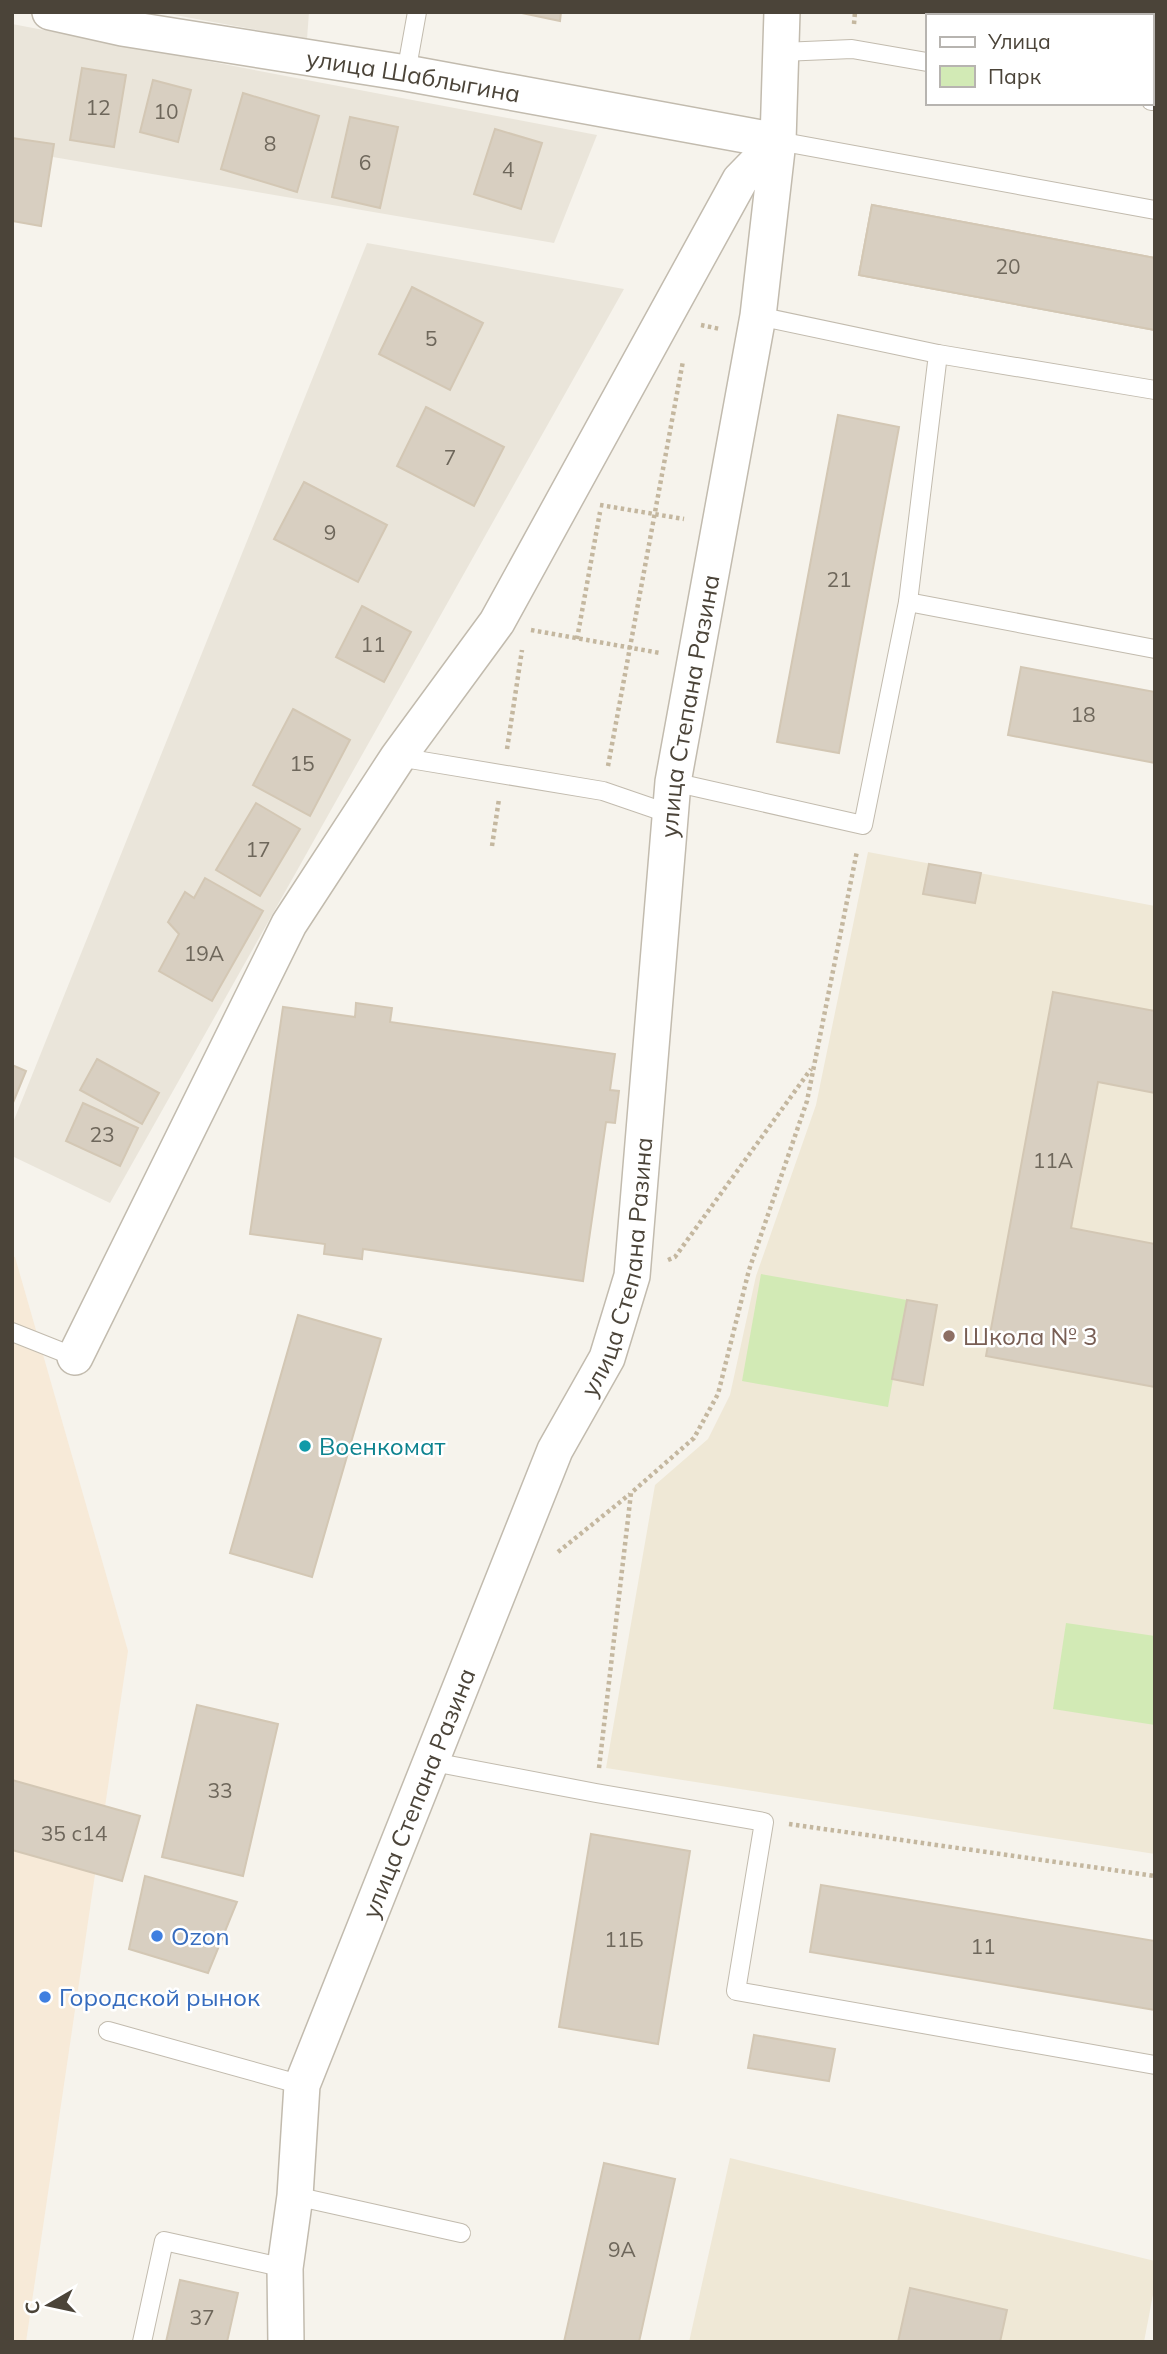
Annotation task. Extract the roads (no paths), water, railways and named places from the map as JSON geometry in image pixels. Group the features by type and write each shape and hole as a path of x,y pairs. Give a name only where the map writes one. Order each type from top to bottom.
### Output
{"street":[{"name":"улица Шаблыгина","path":"50,12 122,28 406,73 778,141"},
{"name":"улица Степана Разина","path":"286,2342 285,2268 295,2196 302,2085 433,1762 555,1450 607,1358 632,1276 672,798 757,326 778,141 782,12"},
{"path":"75,1357 289,925 398,757 511,625 565,498 679,320 740,180 778,141"}],"lane":[{"path":"406,73 417,12"},
{"path":"782,52 852,50 926,62"},
{"path":"778,141 1155,210"},
{"path":"757,326 1155,390"},
{"path":"398,757 603,791 863,825 908,603 939,354"},
{"path":"908,603 1155,649"},
{"path":"12,1332 75,1357"},
{"path":"433,1762 764,1822 737,1991 1155,2065"},
{"path":"108,2031 302,2085"},
{"path":"295,2196 461,2233"},
{"path":"142,2342 164,2241 285,2268"}],"place":[{"name":"Школа № 3","path":"949,1336"},
{"name":"Военкомат","path":"305,1446"},
{"name":"Ozon","path":"157,1936"},
{"name":"Городской рынок","path":"45,1997"}]}
